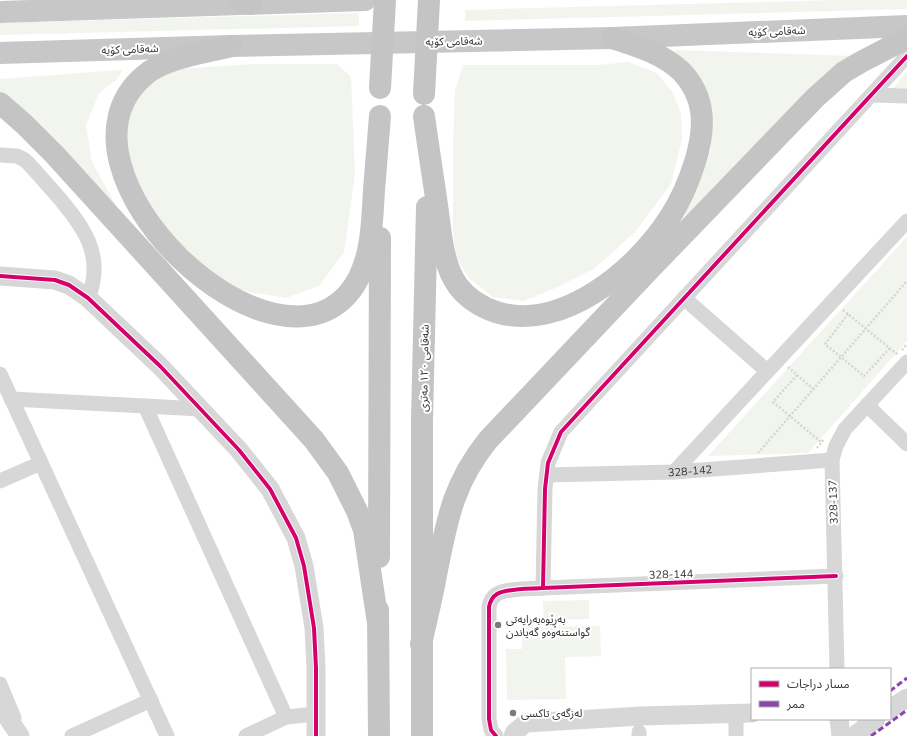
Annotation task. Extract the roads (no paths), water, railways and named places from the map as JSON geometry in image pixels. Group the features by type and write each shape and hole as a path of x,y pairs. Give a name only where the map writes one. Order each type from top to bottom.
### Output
{"highway":[{"path":"0,12 245,2 365,0"},
{"path":"379,736 380,88 385,0"},
{"name":"شەقامی ١٢٠ مەتری","path":"422,736 422,420 427,213 424,94 429,0"},
{"name":"شەقامی کۆیە","path":"0,53 231,46 612,38 907,26"},
{"path":"424,116 443,246 453,278 470,298 486,308 518,317 543,315 554,312 582,299 612,280 650,243 664,226 679,203 692,172 701,144 701,108 697,96 682,72 659,55 612,38"},
{"path":"421,644 450,511 461,481 484,444 657,261 815,98 834,80 861,62 907,38"},
{"path":"231,46 165,62 145,74 133,87 124,102 120,112 116,135 125,177 136,203 152,227 177,256 191,269 217,288 239,300 274,314 294,317 313,315 331,307 346,295 353,287 363,268 369,245 380,116"},
{"path":"0,103 24,124 55,155 327,456 349,492 364,530 378,624"}],"street":[{"path":"543,588 545,489 548,463 561,432 907,56"},
{"path":"872,95 907,96"},
{"path":"0,155 17,156 25,160 74,214 82,227 92,253 94,280 88,298"},
{"path":"674,472 907,221"},
{"path":"0,276 55,280 69,285 88,298 160,366 239,450 270,489 296,538 304,566 314,628 316,668 316,736"},
{"path":"684,298 767,371"},
{"name":"328-137","path":"837,668 836,576 832,460 836,446 845,429 867,405 899,359"},
{"path":"0,374 167,736"},
{"path":"11,399 200,409"},
{"path":"867,405 907,444"},
{"path":"145,406 286,717"},
{"name":"328-142","path":"547,475 674,472 832,460"},
{"path":"0,481 41,463"},
{"name":"328-144","path":"496,736 491,730 489,719 489,607 493,597 502,592 543,588 836,576"},
{"path":"0,684 21,736"},
{"path":"891,708 907,698"},
{"path":"72,736 151,700"},
{"path":"0,706 21,736"},
{"path":"246,736 286,717 316,714"},
{"path":"522,732 641,716 744,714 736,736"},
{"path":"840,720 841,736"}],"place":[{"name":"بەڕێوەبەرایەتی گواستنەوەو گەیاندن","path":"498,625"},
{"name":"لەزگەی تاکسی","path":"513,713"}]}
